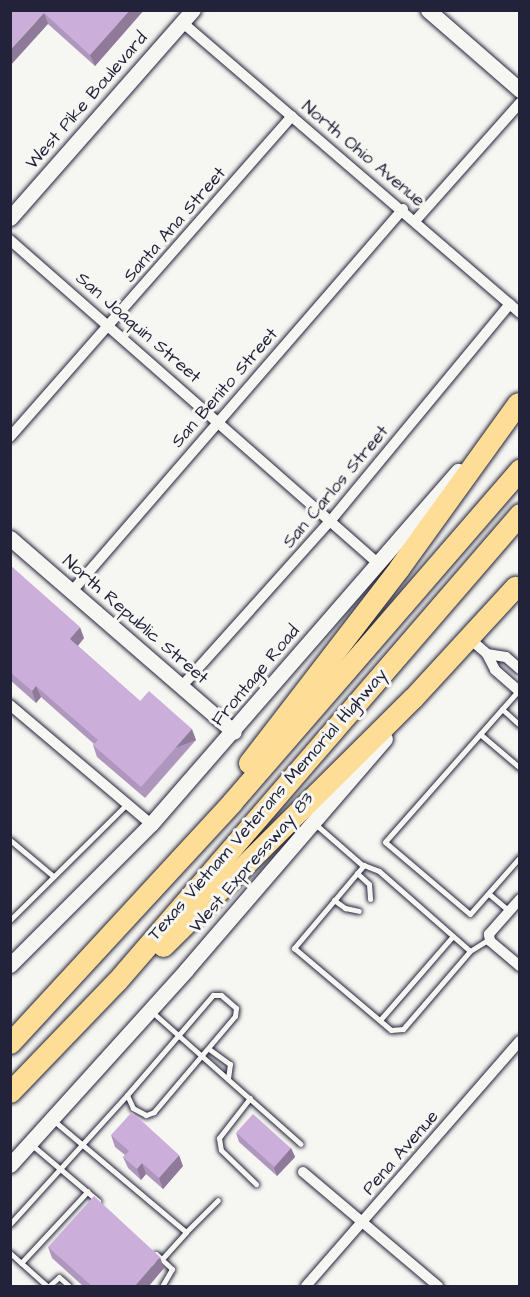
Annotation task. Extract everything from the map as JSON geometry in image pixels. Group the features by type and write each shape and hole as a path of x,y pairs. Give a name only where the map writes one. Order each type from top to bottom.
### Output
{"highway":[{"path":"181,857 289,708 399,568 519,402"},
{"name":"Texas Vietnam Veterans Memorial Highway","path":"10,1043 181,857 519,469"},
{"name":"Texas Vietnam Veterans Memorial Highway","path":"10,1094 117,981 519,514"},
{"path":"10,1094 413,698 517,585"}],"main road":[{"name":"West Pike Boulevard","path":"11,217 193,10"},
{"path":"429,10 519,90"},
{"name":"Frontage Road","path":"10,965 151,824 234,732 519,402"},
{"name":"North Republic Street","path":"10,538 73,590 234,732"},
{"name":"West Expressway 83","path":"10,1165 150,1010 517,585"}],"street":[{"name":"North Ohio Avenue","path":"183,23 416,220 519,313"},
{"path":"416,220 519,103"},
{"name":"Santa Ana Street","path":"10,437 292,116"},
{"name":"San Benito Street","path":"73,590 403,209"},
{"name":"San Joaquin Street","path":"10,240 332,519 378,563"},
{"name":"San Carlos Street","path":"182,686 332,519 510,304"},
{"path":"470,639 487,654 495,670 519,691"},
{"path":"487,654 506,657 519,669"},
{"path":"10,705 151,824"},
{"path":"519,899 490,938 519,966"},
{"name":"Pena Avenue","path":"306,1287 519,1041"},
{"path":"303,1172 364,1221 438,1287"}],"lane":[{"path":"519,691 385,842 465,913 473,911 519,857"},
{"path":"502,709 519,725"},
{"path":"480,734 519,768"},
{"path":"10,920 127,804"},
{"path":"313,822 364,865 379,871 470,951"},
{"path":"10,840 53,876"},
{"path":"364,865 294,948 391,1030 403,1029 470,951 490,938"},
{"path":"357,873 369,885 370,899"},
{"path":"489,894 509,911"},
{"path":"333,900 345,908 359,911"},
{"path":"380,1020 453,936"},
{"path":"10,1224 127,1095 177,1034 213,995 221,995 236,1008 235,1016 203,1057 154,1112 146,1115 133,1108 127,1095"},
{"path":"150,1010 301,1143"},
{"path":"209,1049 230,1064 228,1079"},
{"path":"250,1098 219,1138 221,1150 256,1184"},
{"path":"51,1119 186,1232"},
{"path":"30,1143 62,1167 105,1206"},
{"path":"21,1263 88,1191"},
{"path":"162,1259 218,1200"},
{"path":"153,1251 172,1269 162,1287"},
{"path":"10,1253 48,1287 58,1277 69,1287"}],"building":[{"path":"10,10 130,10 90,55 44,13 10,50"},
{"path":"10,565 80,627 70,639 140,701 149,691 192,729 141,787 93,745 98,740 36,686 32,691 10,672"},
{"path":"132,1112 179,1155 159,1178 142,1163 137,1169 123,1157 129,1151 111,1135"},
{"path":"253,1114 291,1148 274,1167 236,1133"},
{"path":"94,1196 160,1257 134,1287 93,1287 48,1247"}]}
